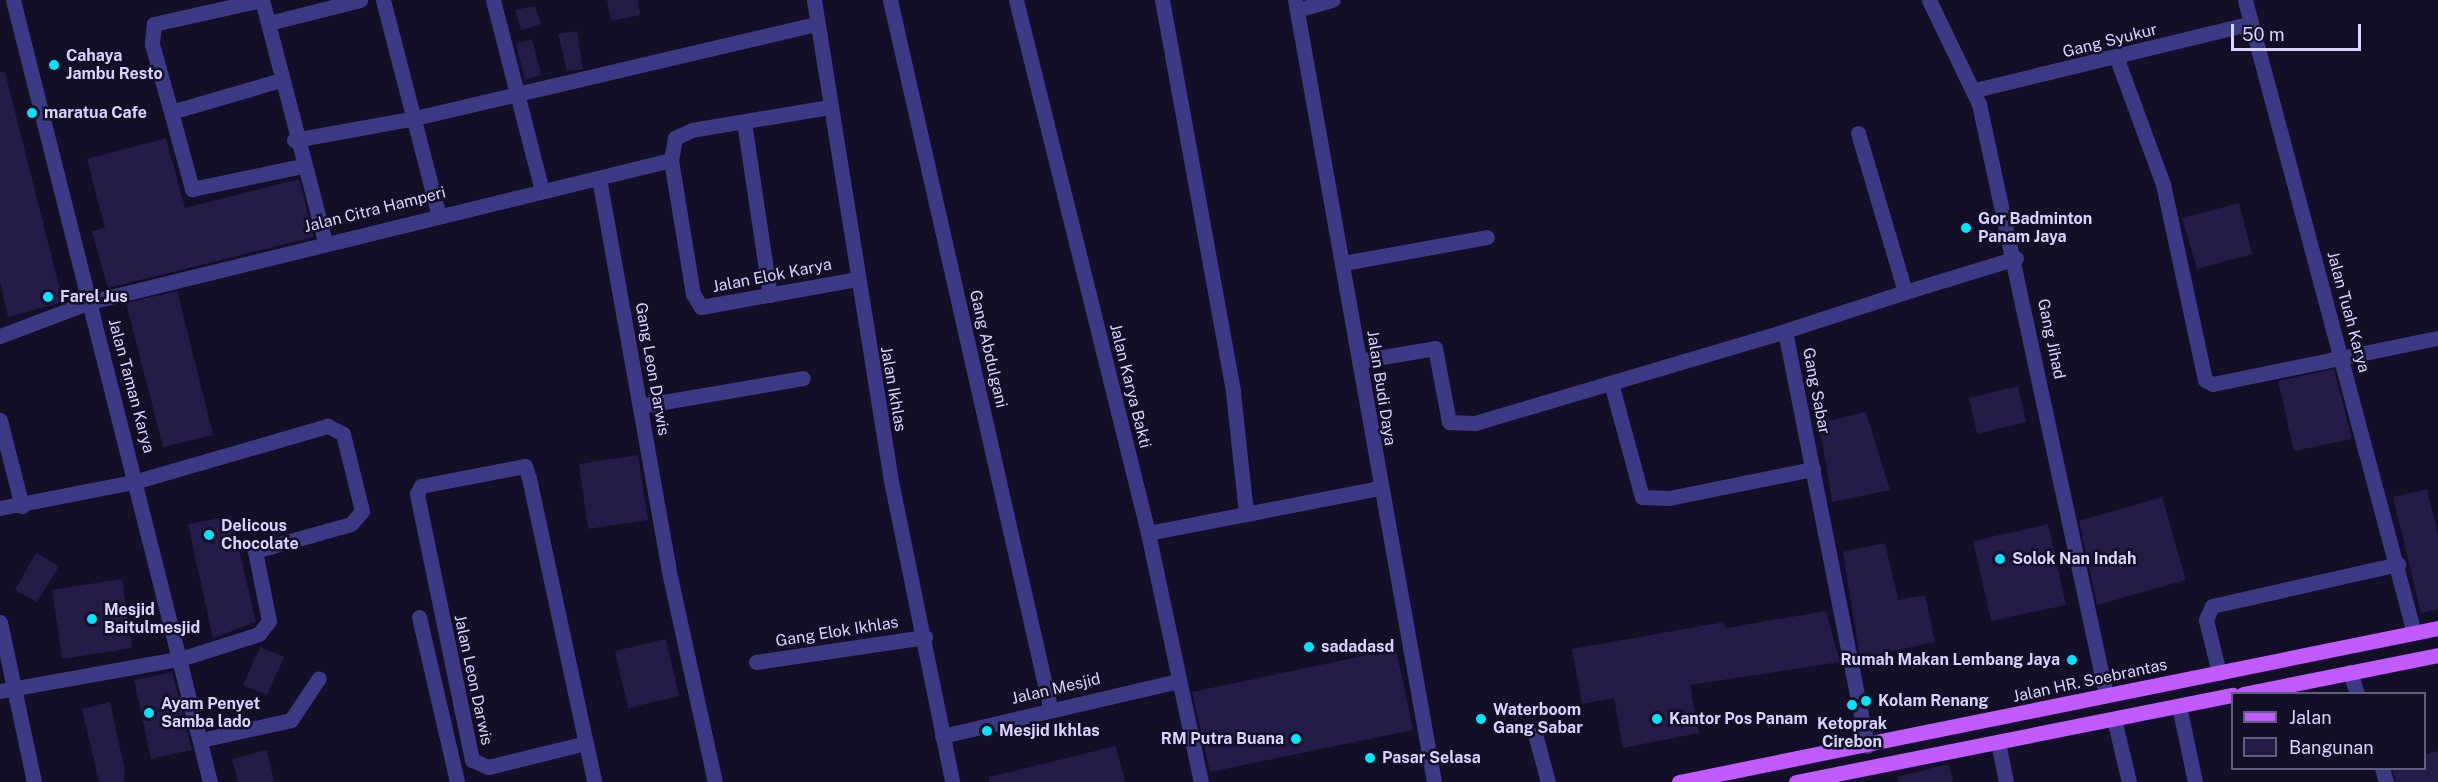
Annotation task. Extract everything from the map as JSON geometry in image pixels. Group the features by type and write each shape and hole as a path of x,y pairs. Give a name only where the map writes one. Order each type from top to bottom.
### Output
{"main road":[{"name":"Jalan HR. Soebrantas","path":"1679,782 1867,746 2438,628"},
{"path":"2248,692 2438,655"},
{"path":"1796,782 2231,696"},
{"path":"1970,724 1975,746"}],"street":[{"name":"Jalan Taman Karya","path":"13,0 183,658 210,782"},
{"path":"302,166 192,189 152,44 154,24 262,0 269,22 294,140 302,166 324,242"},
{"path":"269,22 360,0"},
{"path":"383,0 438,213"},
{"path":"493,0 541,188"},
{"name":"Jalan Ikhlas","path":"814,0 856,279 952,782"},
{"name":"Gang Abdulgani","path":"890,0 1050,707"},
{"name":"Jalan Karya Bakti","path":"1016,0 1148,533 1202,782"},
{"path":"1162,0 1233,392 1246,514"},
{"path":"1296,5 1334,0"},
{"name":"Gang Jihad","path":"1929,0 1975,90 2016,258 2106,695"},
{"name":"Jalan Tuah Karya","path":"2245,0 2398,564 2414,633"},
{"name":"Jalan Budi Daya","path":"1296,5 1343,263 1379,488 1434,782"},
{"name":"Gang Syukur","path":"1975,90 2117,59 2251,23"},
{"path":"294,140 415,118 516,92 817,24"},
{"path":"2117,59 2161,176 2205,380 2213,384 2438,338"},
{"path":"171,112 281,80"},
{"path":"670,160 675,138 692,130 829,107"},
{"path":"744,122 770,295"},
{"path":"1858,133 1905,292"},
{"name":"Jalan Citra Hamperi","path":"0,336 90,302 438,213 670,160"},
{"name":"Jalan Elok Karya","path":"670,160 698,304 709,307 856,279"},
{"name":"Gang Leon Darwis","path":"599,178 668,567 714,782"},
{"path":"1343,263 1486,237"},
{"name":"Gang Sabar","path":"1867,746 1785,331 2016,258"},
{"path":"1359,361 1435,348 1449,422 1459,424 1611,383 1785,331"},
{"path":"640,406 803,378"},
{"path":"1611,383 1642,497 1669,498 1813,470"},
{"path":"0,420 22,506"},
{"path":"0,508 22,506 137,481 328,426 343,434 362,511 357,519 255,551 268,629 183,658 0,691"},
{"name":"Jalan Leon Darwis","path":"525,466 586,743 488,767 472,760 417,494 434,481 525,466"},
{"path":"1148,533 1379,488"},
{"path":"2219,673 2206,620 2212,606 2398,564"},
{"path":"419,617 457,782"},
{"path":"0,622 16,688 32,782"},
{"name":"Gang Elok Ikhlas","path":"756,662 925,637"},
{"path":"2350,672 2357,692"},
{"path":"201,740 291,720 319,678"},
{"name":"Jalan Mesjid","path":"942,736 1050,707 1179,681"},
{"path":"2179,706 2195,782"},
{"path":"2114,719 2129,782"},
{"path":"1534,734 1548,782"},
{"path":"1998,742 2006,782"},
{"path":"586,743 594,782"}],"building":[{"path":"607,0 638,0 640,15 611,21"},
{"path":"535,6 541,24 521,30 515,10"},
{"path":"577,31 583,69 567,71 558,34"},
{"path":"532,39 541,75 525,80 516,44"},
{"path":"0,72 5,72 63,302 8,317 0,283"},
{"path":"166,138 185,208 299,179 314,237 108,288 92,231 105,228 87,159"},
{"path":"2239,203 2252,254 2197,269 2182,218"},
{"path":"177,291 213,435 163,447 126,303"},
{"path":"2334,369 2352,439 2294,451 2278,381"},
{"path":"2018,386 2026,422 1977,434 1969,398"},
{"path":"1866,412 1890,490 1832,502 1819,423"},
{"path":"638,455 648,520 588,529 579,464"},
{"path":"2427,489 2438,535 2438,609 2421,613 2393,497"},
{"path":"2162,497 2186,580 2097,605 2079,521"},
{"path":"231,516 256,622 213,638 188,524"},
{"path":"2048,524 2066,605 1991,621 1973,541"},
{"path":"1885,543 1898,600 1925,595 1935,642 1860,658 1843,552"},
{"path":"36,553 59,566 37,602 15,590"},
{"name":"Mesjid Baitulmesjid","path":"122,579 132,648 62,659 52,590"},
{"path":"1826,611 1840,662 1690,685 1699,733 1623,748 1614,698 1582,704 1572,649 1724,622 1726,628"},
{"path":"666,639 679,696 628,708 615,651"},
{"path":"260,647 284,657 267,695 243,685"},
{"path":"1396,649 1413,730 1210,772 1192,692"},
{"path":"172,672 192,750 151,759 134,680"},
{"path":"110,702 125,772 124,782 99,782 82,709"},
{"path":"1116,746 1125,782 989,782 989,777"},
{"path":"267,750 274,782 238,782 232,759"},
{"path":"2438,751 2438,782 2396,782 2393,770 2426,770 2426,754"},
{"path":"1949,764 1953,782 1898,782 1897,777"}],"place":[{"name":"Cahaya Jambu Resto","path":"54,65"},
{"name":"maratua Cafe","path":"32,113"},
{"name":"Gor Badminton Panam Jaya","path":"1966,228"},
{"name":"Farel Jus","path":"48,297"},
{"name":"Delicous Chocolate","path":"209,535"},
{"name":"Solok Nan Indah","path":"2000,559"},
{"name":"Mesjid Baitulmesjid","path":"92,619"},
{"name":"sadadasd","path":"1309,647"},
{"name":"Rumah Makan Lembang Jaya","path":"2072,660"},
{"name":"Kolam Renang","path":"1866,701"},
{"name":"Ketoprak Cirebon","path":"1852,705"},
{"name":"Ayam Penyet Samba lado","path":"149,713"},
{"name":"Waterboom Gang Sabar","path":"1481,719"},
{"name":"Kantor Pos Panam","path":"1657,719"},
{"name":"Mesjid Ikhlas","path":"987,731"},
{"name":"RM Putra Buana","path":"1296,739"},
{"name":"Pasar Selasa","path":"1370,758"}]}
